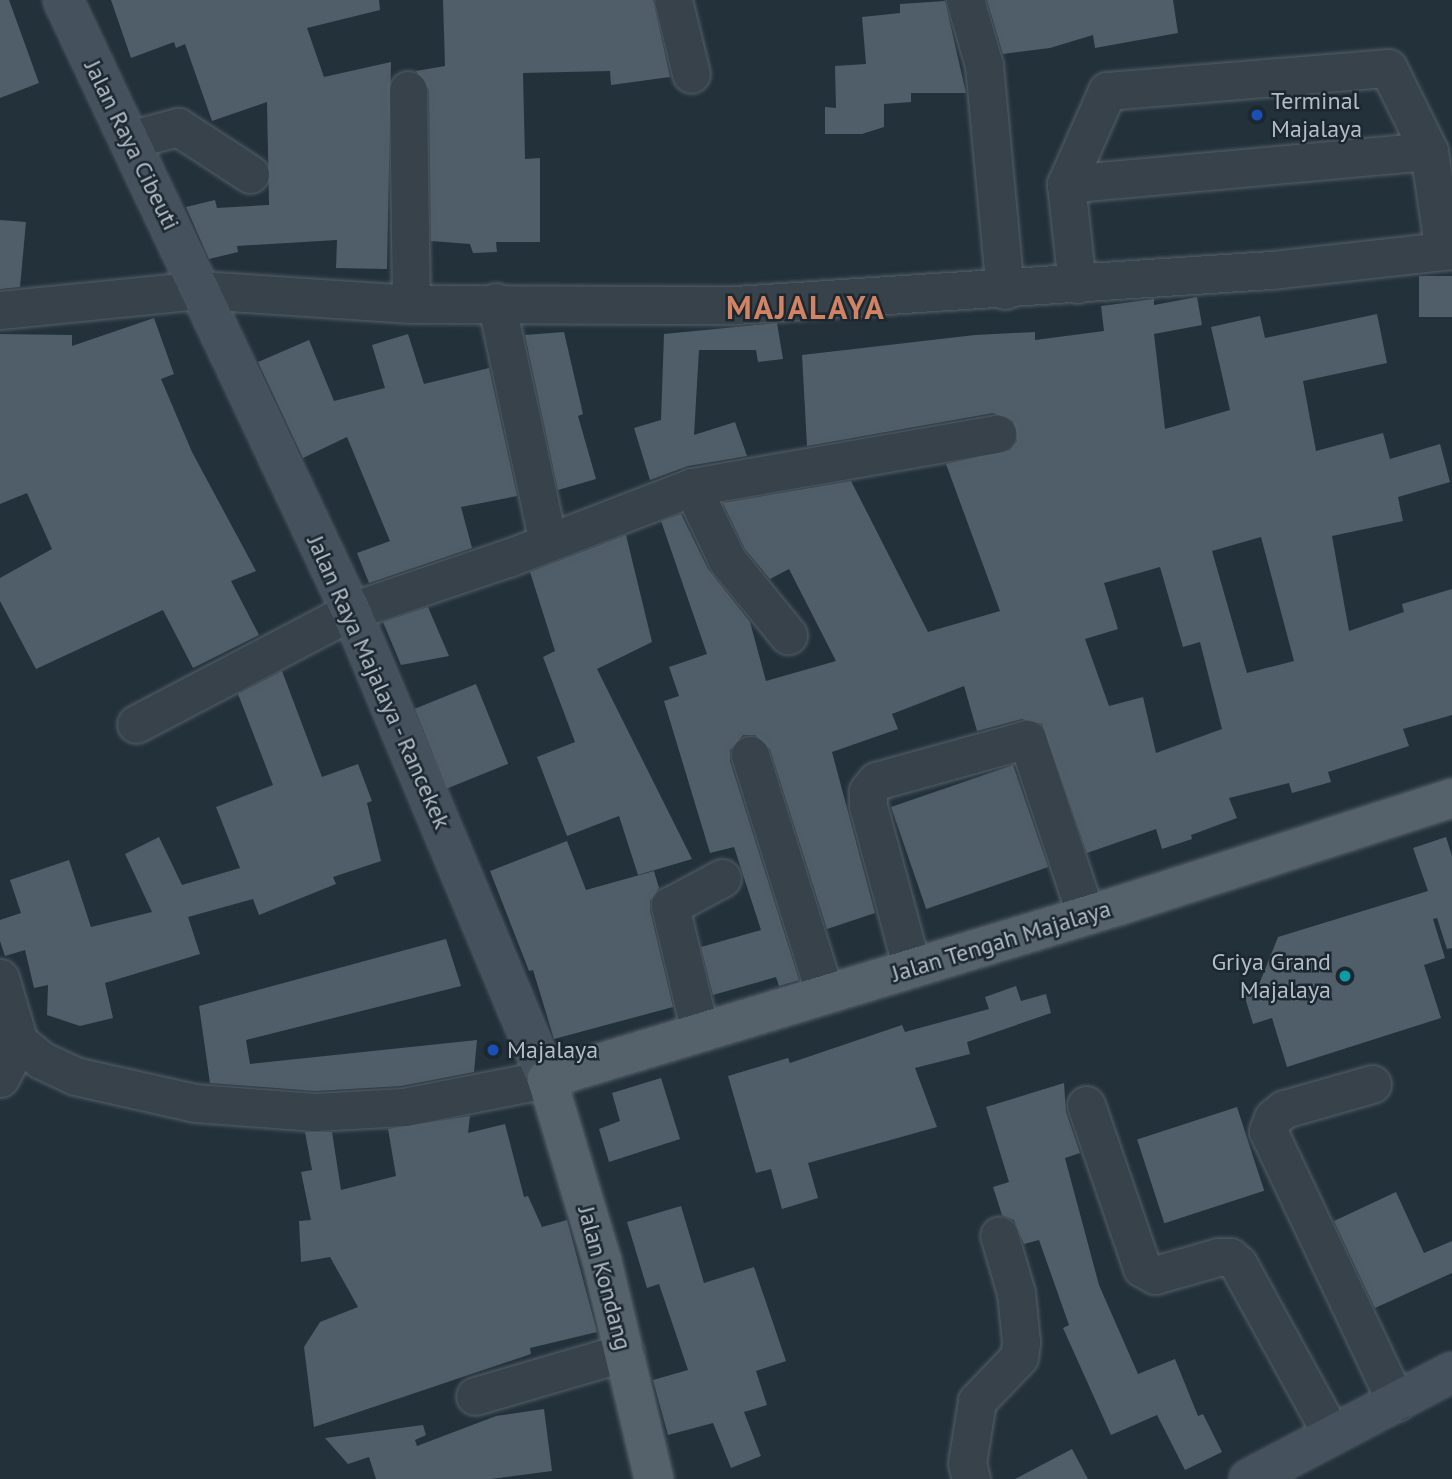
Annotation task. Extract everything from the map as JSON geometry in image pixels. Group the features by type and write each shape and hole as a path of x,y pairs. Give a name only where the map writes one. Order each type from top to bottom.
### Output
{"main road":[{"name":"Jalan Raya Cibeuti","path":"63,0 201,290"},
{"name":"Jalan Raya Majalaya - Rancekek","path":"201,290 351,611 547,1079"},
{"name":"Jalan Tengah Majalaya","path":"547,1079 1086,915 1452,798"},
{"name":"Jalan Kondang","path":"547,1079 625,1352 654,1479"},
{"path":"1249,1479 1452,1372"}],"street":[{"path":"673,0 691,74"},
{"path":"965,0 984,65 1005,290"},
{"path":"0,310 201,290 411,304 496,302 734,305 1077,285 1448,250 1429,151 1397,79 1383,67 1107,92 1101,95 1066,184 1077,285"},
{"path":"408,90 411,304"},
{"path":"129,140 178,127 250,174"},
{"path":"1066,184 1429,151"},
{"path":"496,302 548,542"},
{"path":"136,724 351,611 548,542 692,487 997,434"},
{"path":"692,487 727,560 788,635"},
{"path":"912,968 866,797 876,781 1027,739 1086,915"},
{"path":"750,755 825,994"},
{"path":"700,1032 670,906 722,878"},
{"path":"0,978 19,1042 41,1060 75,1076 195,1103 315,1112 404,1107 547,1079"},
{"path":"0,1078 19,1042"},
{"path":"1371,1084 1284,1109 1273,1118 1268,1132 1396,1402"},
{"path":"1086,1105 1142,1268 1155,1275 1230,1257 1246,1272 1332,1436"},
{"path":"971,1479 967,1463 977,1401 1019,1357 1021,1342 1016,1293 999,1235"},
{"path":"475,1396 625,1352"}],"building":[{"path":"0,0 9,0 39,83 0,98"},
{"path":"111,0 379,0 380,10 307,28 324,77 391,62 387,269 336,268 337,240 237,246 238,252 209,259 186,207 215,200 217,208 269,205 267,102 212,121 185,44 176,48 174,42 131,58"},
{"path":"443,0 653,0 670,77 611,85 610,71 523,73 525,159 540,158 540,242 496,242 497,252 473,253 470,244 431,241 429,90 416,71 445,66"},
{"path":"987,0 1173,0 1178,33 1095,48 1093,35 1050,48 1003,54"},
{"path":"945,1 966,93 911,93 911,102 884,104 884,127 862,134 825,134 825,107 836,108 835,66 866,64 862,17 900,13 900,4"},
{"path":"0,220 26,222 20,287 0,289"},
{"path":"1419,276 1452,276 1452,317 1419,317"},
{"path":"1197,297 1202,325 1154,334 1165,429 1230,410 1211,327 1260,316 1265,338 1377,314 1387,363 1303,381 1316,451 1383,433 1390,459 1440,444 1450,482 1398,497 1403,521 1332,536 1349,631 1404,612 1402,604 1452,589 1452,715 1403,729 1409,746 1328,772 1331,782 1292,793 1289,783 1229,798 1237,818 1191,835 1192,839 1162,849 1156,829 1087,853 1042,724 1022,719 977,731 964,686 892,714 898,729 832,752 875,913 827,929 770,749 755,735 743,735 730,750 730,761 799,980 779,986 776,977 713,995 701,947 761,930 734,847 710,853 664,701 679,696 669,667 707,654 661,521 681,514 708,569 750,622 766,681 836,661 789,569 770,579 745,549 723,503 851,481 928,632 1000,611 946,464 1010,450 1017,441 1013,421 993,413 807,446 802,355 975,335 1035,332 1035,340 1104,331 1101,306 1154,299 1154,305","holes":["1261,537 1294,661 1247,673 1212,551","1160,567 1183,647 1200,642 1222,729 1156,753 1143,697 1109,706 1085,639 1118,629 1104,583"]},
{"path":"154,318 174,374 161,379 192,452 256,571 231,581 259,635 193,668 163,610 36,669 0,601 0,578 52,549 27,493 0,504 0,334 72,335 72,346"},
{"path":"777,323 783,359 758,362 756,350 699,350 694,435 735,422 747,456 688,466 650,480 634,428 661,420 664,334"},
{"path":"564,332 583,414 578,416 596,479 558,490 525,335"},
{"path":"408,334 424,384 489,368 517,496 461,507 472,548 369,583 357,553 390,541 347,437 303,458 258,362 309,340 334,401 385,388 372,345"},
{"path":"626,535 652,642 597,669 692,859 638,875 619,816 567,836 537,757 575,742 543,657 555,651 530,572"},
{"path":"428,607 449,656 401,665 383,622"},
{"path":"282,671 322,777 358,764 372,801 367,803 381,861 333,877 336,884 259,915 253,899 188,917 200,954 105,983 113,1018 80,1026 47,1015 48,985 34,988 25,950 5,956 0,941 0,920 21,913 10,880 69,860 91,927 152,912 125,854 159,837 182,885 240,868 216,807 273,785 238,694"},
{"path":"476,684 508,764 447,788 415,709"},
{"path":"1013,765 1048,867 926,909 891,807"},
{"name":"Griya Grand Majalaya","path":"1446,837 1452,856 1452,948 1447,949 1437,918 1433,919 1445,958 1424,965 1441,1018 1287,1067 1272,1018 1253,1024 1243,991 1258,987 1278,937 1428,891 1413,848"},
{"path":"567,841 586,890 654,871 659,888 650,901 650,911 673,1007 554,1039 533,970 529,971 490,871"},
{"path":"446,939 461,986 246,1040 250,1064 477,1040 474,1072 401,1086 315,1091 210,1083 199,1006"},
{"path":"1016,986 1021,1001 1046,994 1051,1013 967,1042 970,1054 915,1068 937,1127 808,1163 818,1198 782,1209 771,1169 756,1173 728,1076 788,1058 790,1063 902,1025 905,1032 989,1009 985,997"},
{"path":"661,1078 680,1139 609,1162 599,1129 620,1121 612,1093"},
{"path":"1064,1083 1066,1112 1080,1153 1065,1158 1099,1285 1138,1374 1175,1359 1198,1416 1203,1414 1222,1452 1185,1470 1157,1415 1111,1435 1063,1328 1069,1325 1039,1240 1024,1244 1014,1220 1002,1215 993,1187 1009,1182 986,1107"},
{"path":"1237,1107 1264,1191 1164,1223 1137,1139"},
{"path":"470,1116 468,1133 505,1124 524,1197 528,1196 542,1227 567,1220 597,1332 530,1348 531,1354 314,1427 304,1347 320,1322 358,1307 330,1257 301,1262 299,1221 311,1220 301,1172 312,1170 305,1132 332,1132 341,1190 396,1176 388,1129"},
{"path":"1396,1192 1424,1253 1452,1241 1452,1273 1375,1308 1334,1221"},
{"path":"681,1206 704,1283 754,1267 786,1361 756,1371 767,1405 744,1412 761,1456 731,1468 713,1423 668,1435 653,1380 688,1370 659,1284 647,1288 627,1222"},
{"path":"544,1409 552,1471 491,1479 376,1479 369,1457 348,1464 325,1438 423,1425 426,1435 415,1440 417,1446 496,1416"},
{"path":"1072,1449 1088,1479 1015,1479"}],"place":[{"name":"Terminal Majalaya","path":"1257,115"},
{"name":"Griya Grand Majalaya","path":"1345,976"},
{"name":"Majalaya","path":"493,1050"}],"district":[{"name":"MAJALAYA","path":"806,307"}]}
